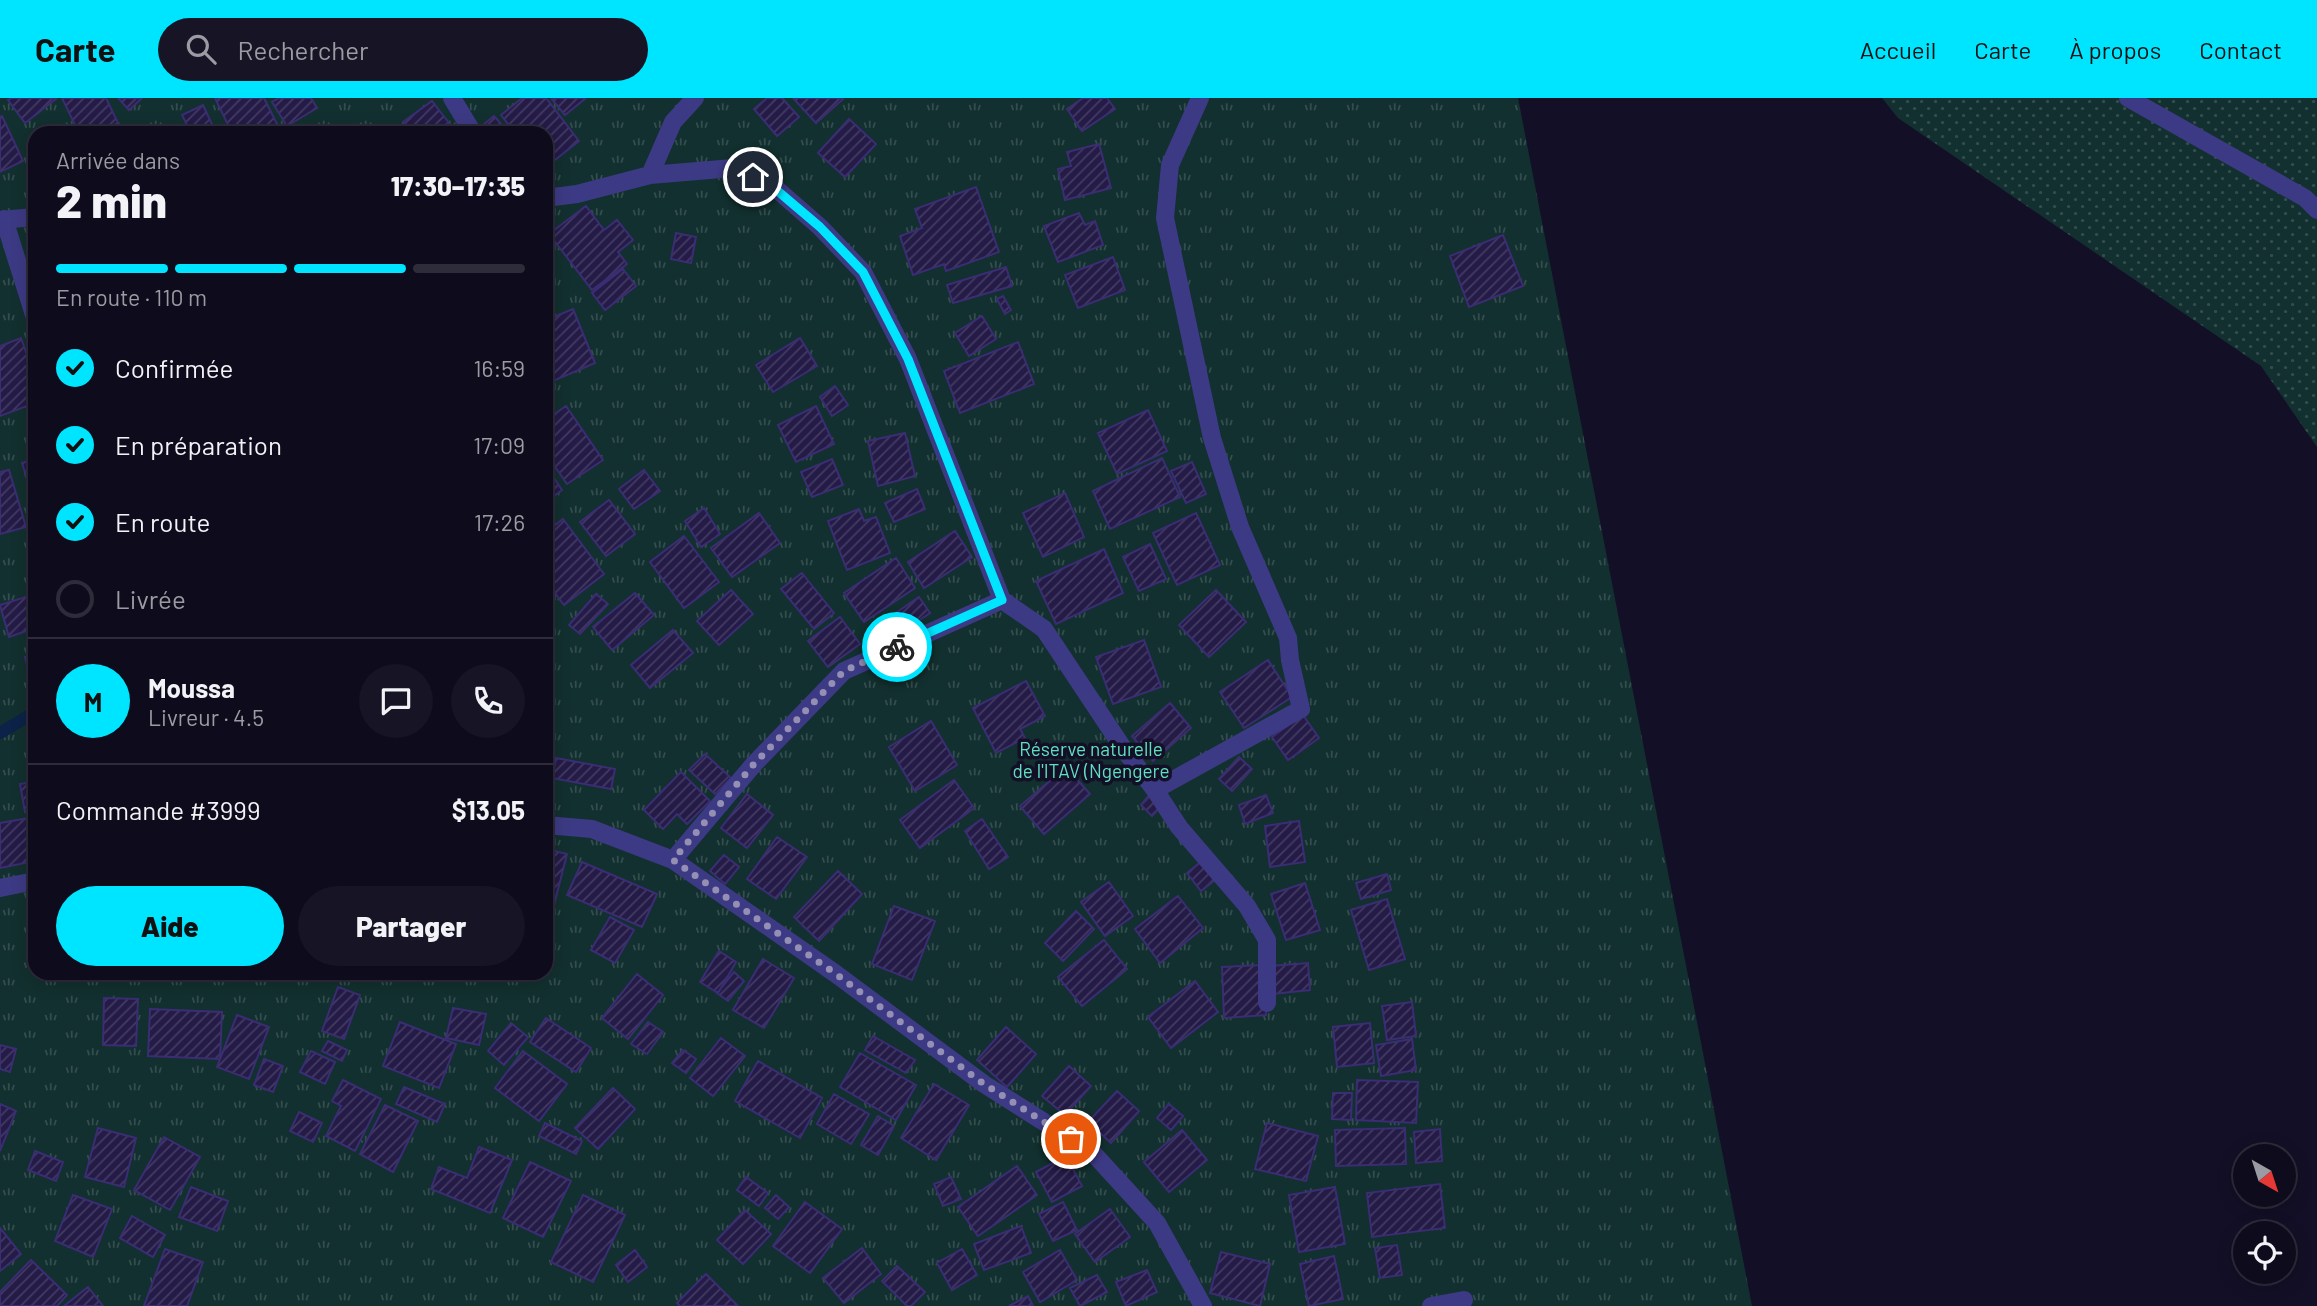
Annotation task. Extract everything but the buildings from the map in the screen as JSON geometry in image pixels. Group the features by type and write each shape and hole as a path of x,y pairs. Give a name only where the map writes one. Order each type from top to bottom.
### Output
{"street":[{"path":"452,98 469,126"},
{"path":"650,175 673,122 695,98"},
{"path":"1155,790 1301,709 1288,638 1240,527 1212,438 1165,218 1170,165 1200,98"},
{"path":"2128,98 2305,198 2317,210"},
{"path":"553,197 577,194 650,175 733,168 773,187 820,227 863,272 908,359 1002,600 1044,629 1179,827 1247,906 1267,940 1267,1003"},
{"path":"28,217 2,219 28,297"},
{"path":"673,860 754,764 844,671 1002,600"},
{"path":"553,826 592,829 673,860 836,974 984,1084 1093,1153 1157,1223 1203,1306"},
{"path":"0,888 28,882"},
{"path":"1432,1306 1464,1300"}],"green space":[{"name":"Réserve naturelle de l'ITAV (Ngengere","path":"0,98 1518,98 1752,1306 0,1306"},
{"path":"1882,98 2317,98 2317,447 2261,366 1898,118"}],"waterway":[{"path":"0,733 28,716"}],"way so far":[{"path":"897,647 844,671 754,764 673,860 836,974 984,1084 1071,1139"}],"route":[{"path":"753,177 773,187 820,227 863,272 908,359 1002,600 897,647"}]}
